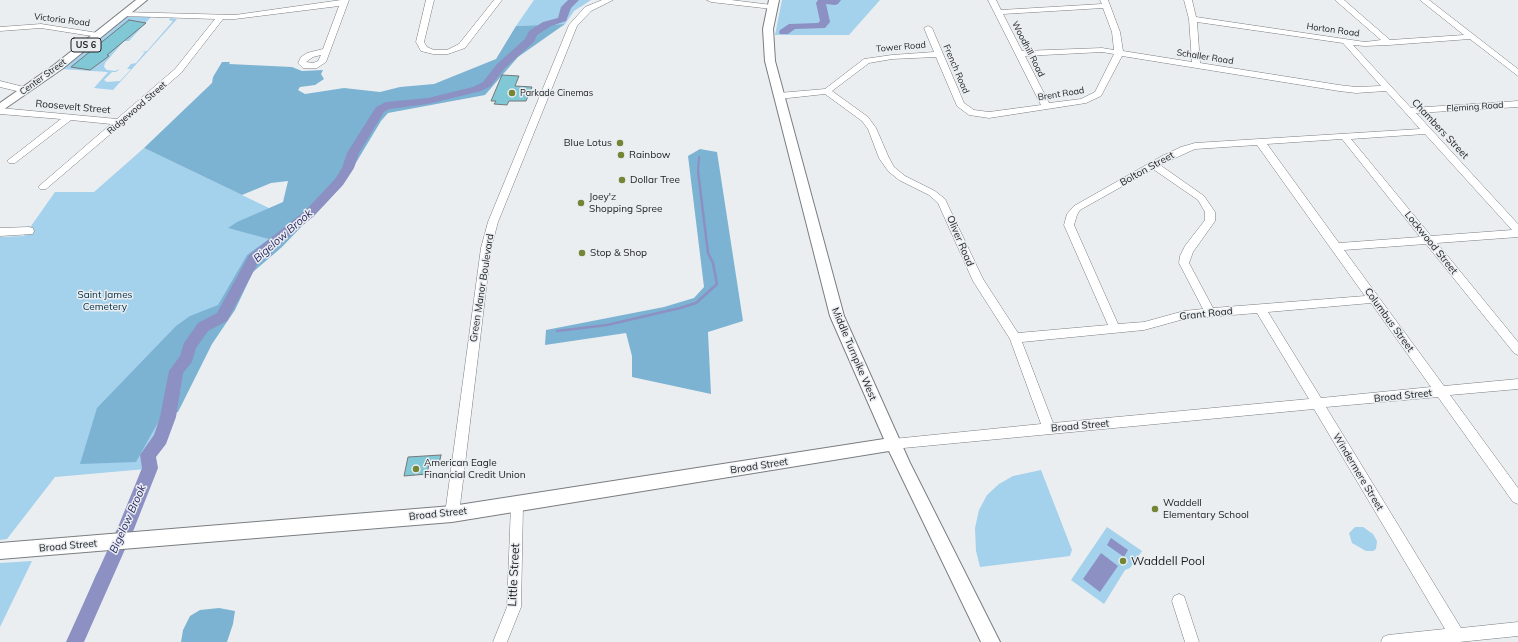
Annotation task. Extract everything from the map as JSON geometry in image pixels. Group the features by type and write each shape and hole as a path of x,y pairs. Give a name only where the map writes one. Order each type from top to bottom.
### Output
{"main road":[{"name":"Center Street","path":"0,108 98,35 142,0"},
{"name":"Middle Turnpike West","path":"773,4 768,29 768,51 837,316 893,444 991,642"},
{"name":"Broad Street","path":"0,551 452,514 517,505 893,444"}],"street":[{"path":"430,0 420,42 424,49 433,52 448,52 462,46 498,0"},
{"name":"Green Manor Boulevard","path":"452,514 486,248 493,222 573,25 588,9 609,0"},
{"path":"712,0 773,4"},
{"name":"Woodhill Road","path":"992,0 1046,106"},
{"path":"1188,0 1193,19 1196,65"},
{"path":"1338,0 1389,43"},
{"path":"1424,0 1518,73"},
{"path":"125,14 220,18 345,1 326,51"},
{"path":"998,12 1105,3 1116,32 1119,53"},
{"name":"Ridgewood Street","path":"43,187 121,122 178,71 220,18"},
{"name":"Horton Road","path":"1193,19 1365,44 1471,37"},
{"name":"Victoria Road","path":"0,29 41,26 98,35"},
{"name":"French Road","path":"928,28 960,104 972,113"},
{"name":"Chambers Street","path":"1346,42 1518,230"},
{"name":"Schaller Road","path":"1019,54 1082,49 1102,50 1339,88 1356,90 1388,88"},
{"name":"Brent Road","path":"972,113 989,115 1092,98 1101,89 1119,53"},
{"name":"Tower Road","path":"827,91 867,61 892,57 939,54"},
{"path":"0,84 25,90"},
{"path":"779,96 827,91"},
{"name":"Oliver Road","path":"827,91 865,119 872,128 884,158 891,169 902,178 942,201 978,281 1015,338 1049,429"},
{"name":"Fleming Road","path":"1409,111 1518,104"},
{"name":"Roosevelt Street","path":"0,111 121,122"},
{"path":"12,161 70,117"},
{"name":"Bolton Street","path":"1115,329 1073,238 1069,220 1077,208 1175,153 1195,146 1427,131"},
{"name":"Lockwood Street","path":"1344,136 1518,350"},
{"name":"Columbus Street","path":"1260,142 1518,498"},
{"path":"1153,165 1201,198 1210,212 1210,221 1185,256 1184,263 1210,312"},
{"path":"0,232 29,231"},
{"path":"1336,247 1518,233"},
{"name":"Grant Road","path":"1015,338 1144,326 1184,315 1210,312 1374,299"},
{"name":"Windermere Street","path":"1260,308 1457,635"},
{"name":"Broad Street","path":"893,444 1518,384"},
{"name":"Little Street","path":"500,642 514,607 517,505"},
{"path":"1179,601 1192,642"},
{"path":"1388,642 1518,629"}],"green space":[{"path":"534,0 591,0 574,11 565,24 516,26"},
{"path":"782,0 880,0 849,35 775,35"},
{"path":"127,17 151,17 129,41 124,41 105,63 104,67 107,70 115,71 120,69 116,72 112,72 104,80 107,82 120,81 131,69 127,69 131,64 136,63 145,52 141,52 147,51 173,21 169,20 170,18 177,19 113,90 94,88 108,72 61,69"},
{"name":"Saint James Cemetery","path":"144,148 294,220 247,256 211,318 146,469 55,477 7,539 0,540 0,237 24,236 55,192 94,192"},
{"path":"1041,470 1072,550 1070,556 980,567 976,551 975,528 979,510 987,495 999,484 1013,476"},
{"name":"Waddell Pool","path":"1107,527 1142,551 1130,568 1125,570 1104,604 1071,580"},
{"path":"1355,527 1363,527 1373,534 1377,541 1376,549 1373,551 1366,551 1352,543 1349,533"},
{"path":"32,561 0,627 0,563"}],"shaded area":[{"path":"565,24 518,57 485,95 388,113 381,121 345,181 282,247 253,272 235,310 212,344 178,412 161,417 136,462 80,464 97,408 176,326 190,316 218,305 247,255 269,239 228,228 237,222 283,202 288,181 271,183 242,195 144,148 212,83 213,77 222,62 230,62 229,64 292,67 302,71 323,70 321,74 324,79 315,85 300,87 298,90 305,94 344,88 380,92 400,87 434,84 496,59 516,26"},
{"path":"700,149 717,152 743,321 708,332 711,394 632,377 632,356 626,333 545,345 546,330 664,307 694,298 704,287 688,156"},
{"path":"1111,538 1128,550 1124,557 1107,545"},
{"path":"1101,553 1118,566 1100,592 1083,579"},
{"path":"113,563 117,564 116,567 83,642 68,642 96,575 100,568"},
{"path":"219,608 235,611 233,624 227,642 181,642 183,630 190,616 200,610"}],"building":[{"path":"129,20 146,23 107,55 109,56 90,70 71,67"},
{"name":"Parkade Cinemas","path":"502,75 519,76 515,86 532,87 526,101 509,101 507,105 494,104 496,101 491,101"},
{"name":"American Eagle Financial Credit Union","path":"441,455 439,464 429,464 427,474 404,476 408,457"}],"waterway":[{"name":"Bigelow Brook","path":"75,642 126,529 150,468 148,455 160,439 168,417 176,371 187,358 189,347 203,327 219,320 222,317 254,258 310,213 339,182 348,168 353,153 380,110 386,106 428,101 477,89 487,84 501,66 530,40 533,33 547,24 562,19 566,7 574,0"},
{"path":"784,32 793,26 821,26 825,22 821,3 824,0 835,2 836,0"},
{"path":"698,171 699,157"},
{"path":"557,331 607,325 680,308 696,303 717,284 713,263 708,253 698,171"}],"place":[{"name":"Parkade Cinemas","path":"512,93"},
{"name":"Blue Lotus","path":"620,143"},
{"name":"Rainbow","path":"621,155"},
{"name":"Dollar Tree","path":"622,180"},
{"name":"Joey'z Shopping Spree","path":"581,203"},
{"name":"Stop & Shop","path":"582,253"},
{"name":"American Eagle Financial Credit Union","path":"416,469"},
{"name":"Waddell Elementary School","path":"1155,509"},
{"name":"Waddell Pool","path":"1123,561"}]}
